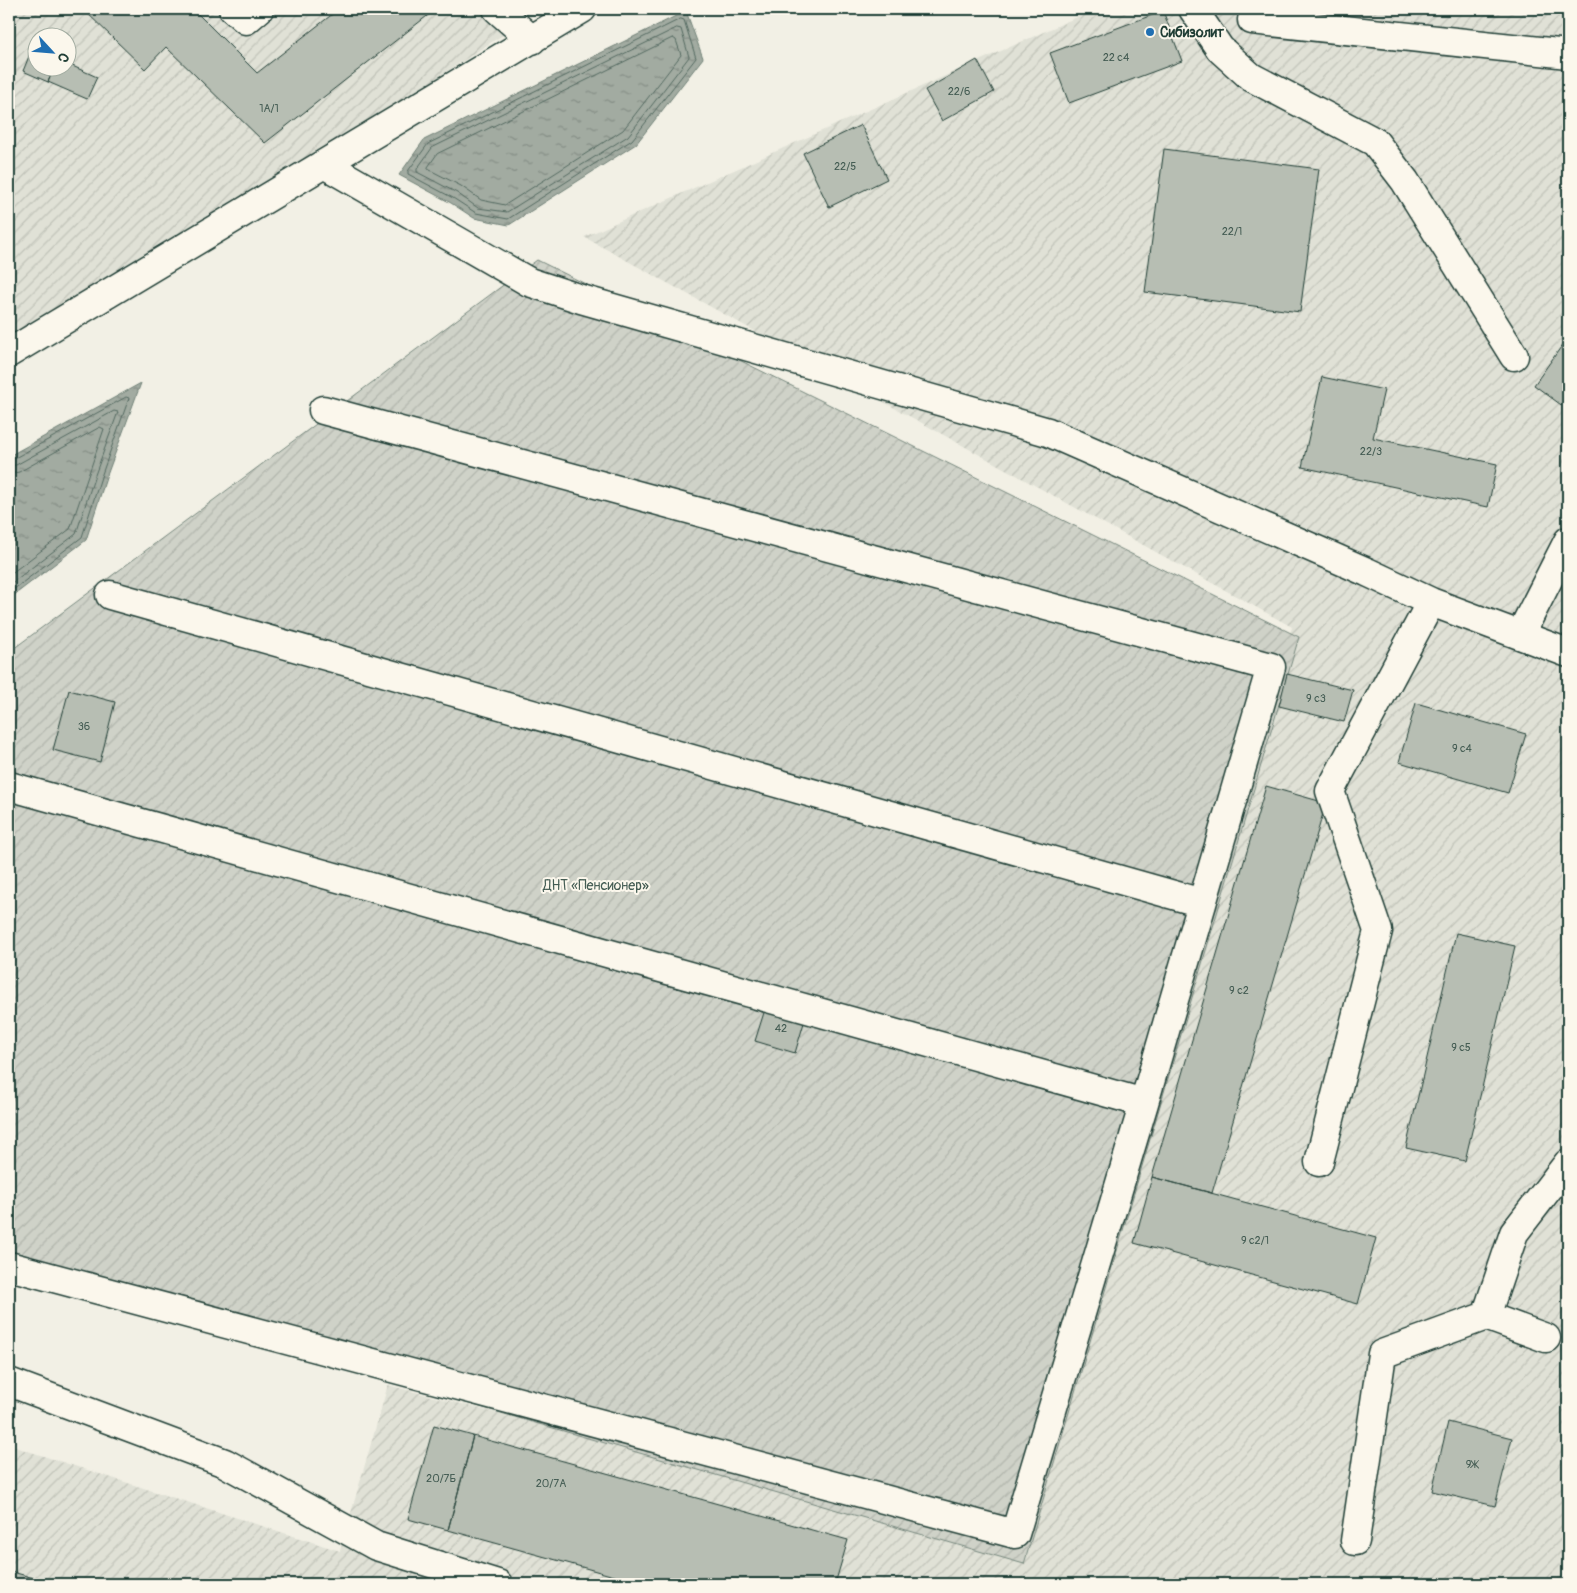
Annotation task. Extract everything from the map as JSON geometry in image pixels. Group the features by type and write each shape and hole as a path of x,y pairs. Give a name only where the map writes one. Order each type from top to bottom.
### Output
{"lane":[{"path":"233,9 246,20 259,9"},
{"path":"497,9 532,40"},
{"path":"9,353 582,9"},
{"path":"1194,9 1220,49 1251,77 1375,142 1405,181 1514,356"},
{"path":"1252,20 1568,54"},
{"path":"324,164 529,282 580,299 1048,432 1431,602 1568,653"},
{"path":"9,1266 1015,1534 1144,1103 1271,666 323,410"},
{"path":"1520,635 1568,542"},
{"path":"110,595 1202,903"},
{"path":"1319,1162 1378,931 1330,791 1431,602"},
{"path":"9,786 1144,1103"},
{"path":"1486,1316 1514,1233 1568,1163"},
{"path":"1354,1541 1382,1354 1486,1316 1546,1338"},
{"path":"9,1382 225,1463 376,1546 498,1584"}],"shaded area":[{"path":"9,9 542,9 9,360"},
{"path":"1095,9 1568,9 1568,1584 9,1584 9,1445 340,1551 388,1385 1018,1547 1292,627 584,237"}],"green space":[{"name":"ДНТ «Пенсионер»","path":"537,260 1299,637 1024,1564 9,1271 9,652"}],"water":[{"path":"686,11 703,58 636,144 509,225 474,218 451,203 399,175 424,140"},
{"path":"141,383 106,478 86,540 9,599 9,456"}],"building":[{"path":"83,9 193,9 257,73 339,9 436,9 265,143 166,47 145,69"},
{"path":"1163,11 1182,61 1069,103 1050,53"},
{"path":"28,59 28,73 23,71"},
{"path":"977,60 994,92 942,121 925,90"},
{"path":"78,68 97,77 87,99 48,82 50,78 78,78"},
{"path":"39,78 50,78 48,82"},
{"path":"861,125 887,179 829,207 803,153"},
{"path":"1164,149 1319,169 1300,312 1145,292"},
{"path":"1568,337 1568,410 1534,385"},
{"path":"1322,377 1384,390 1373,438 1497,464 1488,507 1302,467"},
{"path":"1287,674 1353,690 1344,722 1279,706"},
{"path":"69,690 115,702 100,762 53,750"},
{"path":"1416,703 1526,734 1508,793 1399,762"},
{"path":"1266,786 1326,803 1212,1193 1152,1177"},
{"path":"1456,933 1515,946 1465,1161 1406,1148"},
{"path":"767,1003 806,1016 795,1053 755,1041"},
{"path":"1152,1177 1376,1238 1358,1304 1134,1243"},
{"path":"1448,1422 1512,1438 1495,1506 1432,1491"},
{"path":"434,1425 473,1436 448,1530 408,1519"},
{"path":"473,1436 848,1540 835,1584 643,1584 448,1530"},
{"path":"9,1571 55,1584 9,1584"}],"place":[{"name":"Сибизолит","path":"1150,32"}]}
